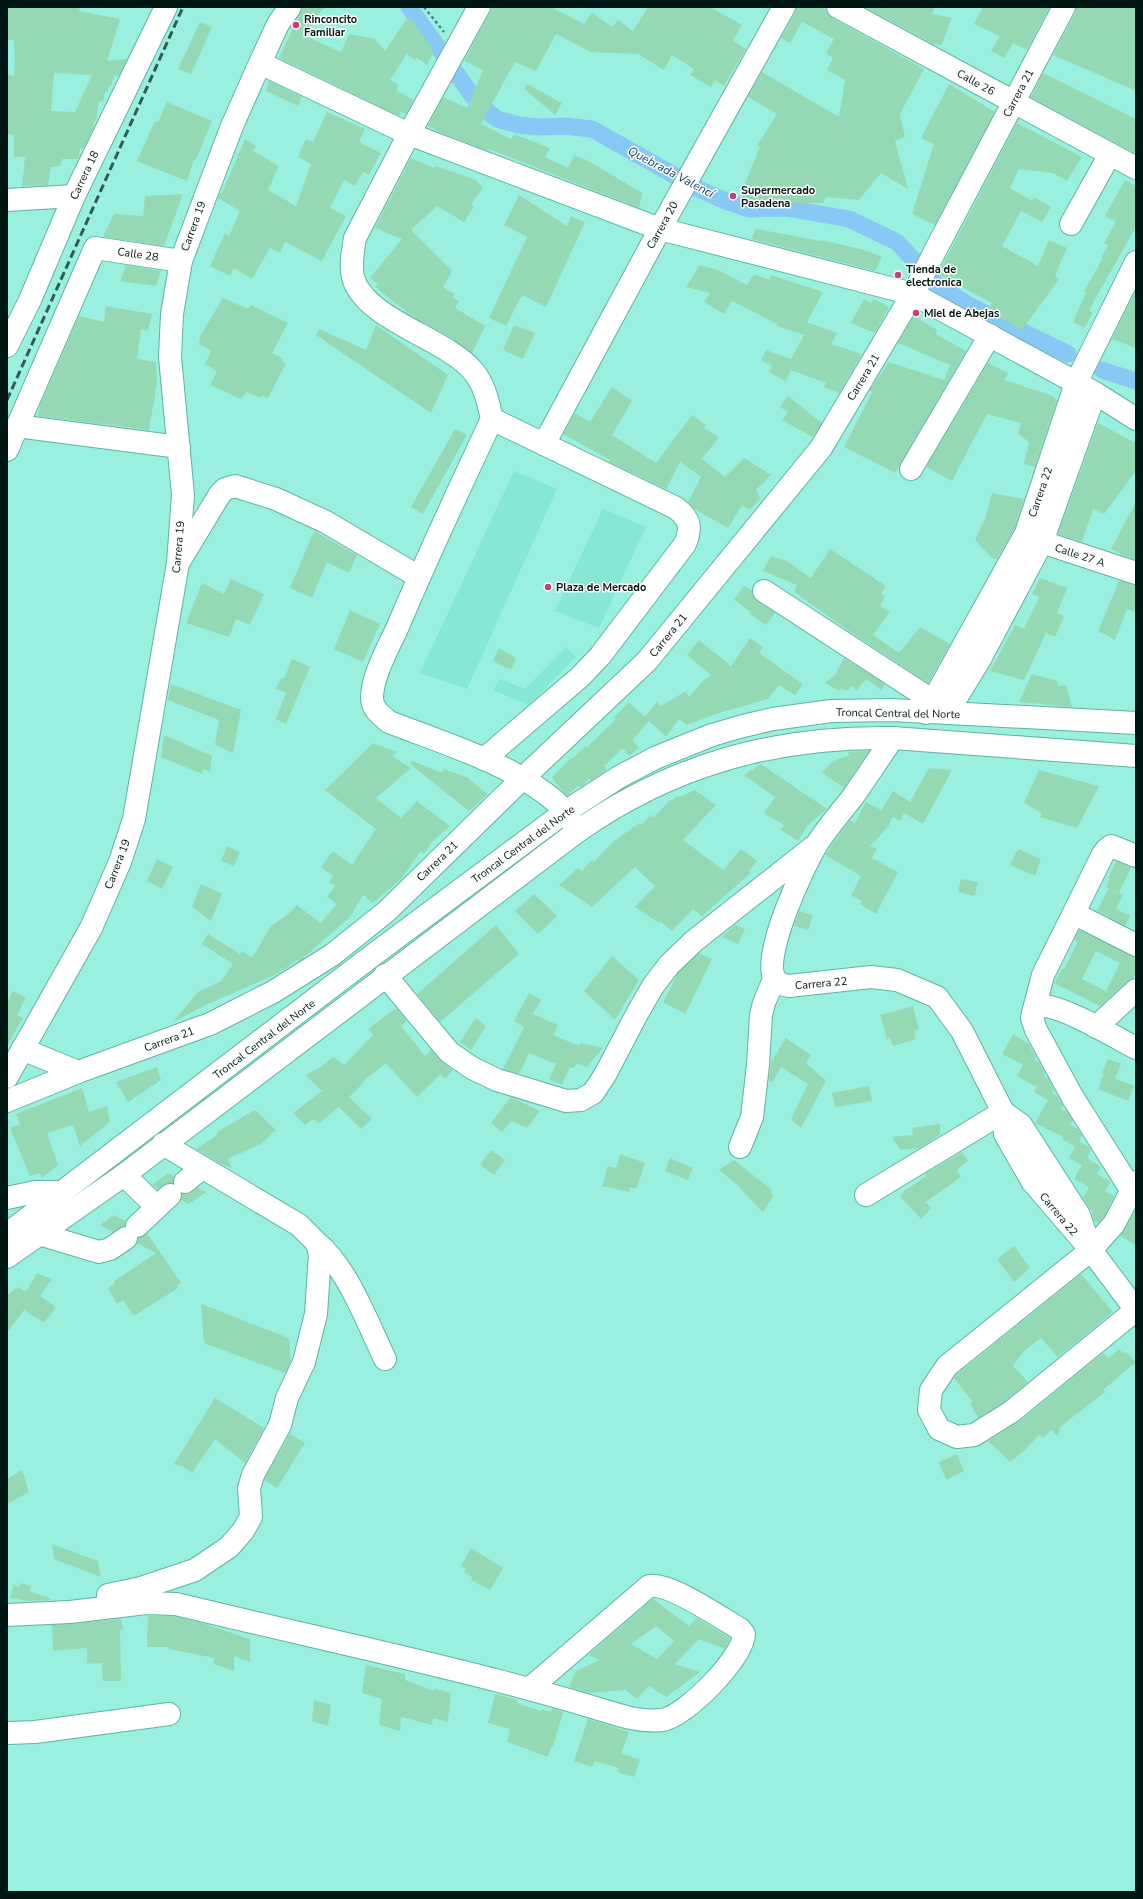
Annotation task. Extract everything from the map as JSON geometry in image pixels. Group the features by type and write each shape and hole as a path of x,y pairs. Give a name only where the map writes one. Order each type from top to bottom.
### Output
{"main road":[{"name":"Carrera 18","path":"7,346 30,300 74,196 166,7"},
{"name":"Carrera 19","path":"7,1077 91,928 120,862 134,819 178,563 182,495 170,357 172,314 181,261 230,133 260,63 278,24 290,7"},
{"path":"479,7 409,134 355,238 352,257 353,277 358,289 373,306 458,357 473,371 482,384 492,419 419,577 373,687 372,700 377,711 389,722 484,759 522,779 556,802 578,831"},
{"name":"Carrera 20","path":"544,444 681,190 784,7"},
{"name":"Calle 26","path":"838,7 1136,168"},
{"name":"Carrera 21","path":"7,1101 78,1072 210,1024 273,992 332,955 387,911 522,779 646,661 821,448 916,290 936,249 1064,7"},
{"path":"260,63 409,134 660,229 916,290 990,335 1086,388 1136,419"},
{"path":"1071,224 1110,154"},
{"path":"7,200 74,196"},
{"name":"Calle 28","path":"18,426 95,248 181,261"},
{"name":"Carrera 22","path":"939,709 980,659 1034,538 1086,388 1136,262"},
{"path":"911,469 990,335"},
{"path":"484,759 580,676 600,656 685,544 689,534 689,522 676,508 492,419"},
{"path":"7,450 18,426 179,447"},
{"path":"178,563 220,494 225,489 235,486 276,499 326,522 419,577"},
{"name":"Calle 27 A","path":"1034,538 1136,573"},
{"path":"764,591 939,709"},
{"name":"Troncal Central del Norte","path":"7,1234 373,955 565,812 619,777 655,758 705,738 743,726 780,718 831,711 939,709 1136,723"},
{"name":"Troncal Central del Norte","path":"7,1257 124,1174 578,831 613,808 651,787 693,769 740,754 790,743 854,737 893,738 1136,756"},
{"path":"740,1147 752,1117 758,1065 761,1015 764,1003 774,979 771,969 772,954 796,886 817,844 853,796 893,738"},
{"path":"386,975 449,1052 472,1068 497,1080 566,1101 581,1100 593,1093 605,1075 653,986 669,965 694,941 817,844"},
{"path":"1136,856 1116,847 1111,846 1107,848 1043,976 1032,1018 1036,1030 1073,1098 1134,1187 1114,1224 1091,1250 947,1366 931,1390 929,1410 939,1429 957,1437 974,1435 1011,1412 1136,1310"},
{"path":"1075,914 1136,945"},
{"name":"Carrera 22","path":"774,979 781,984 789,986 878,978 897,980 937,997 962,1031 1003,1112 1021,1124 1079,1215 1091,1250 1136,1310"},
{"path":"1096,1027 1136,990"},
{"path":"1033,1013 1045,1005 1067,1013 1136,1048"},
{"path":"22,1049 78,1072"},
{"path":"866,1195 1003,1112"},
{"path":"163,1144 299,1225 317,1242 334,1259 357,1301 385,1359"},
{"path":"39,1234 99,1252 110,1249 202,1168"},
{"path":"124,1174 171,1195"},
{"path":"7,1198 35,1192 62,1192"},
{"path":"48,1613 72,1603 141,1588 194,1570 229,1547 243,1531 250,1517 249,1488 253,1475 280,1425 287,1398 304,1362 310,1343 316,1314 320,1255 317,1242"},
{"path":"7,1615 48,1613 146,1603 176,1604 362,1646 638,1719 664,1720 686,1708 705,1692 730,1664 743,1641 744,1634 740,1628 679,1594 666,1587 656,1585 643,1591 529,1689"},
{"path":"7,1733 35,1732 169,1714"}],"path":[{"path":"424,7 451,58"}],"shaded area":[{"path":"514,471 557,489 467,689 420,673"},
{"path":"603,509 646,527 599,628 555,611"},
{"path":"566,647 576,657 529,705 493,690 500,679 525,689"}],"building":[{"path":"7,7 80,7 79,11 120,19 107,61 127,59 119,76 114,76 108,92 105,92 103,102 99,101 96,121 94,121 93,129 83,149 80,149 78,159 62,159 61,166 51,167 48,185 22,186 25,157 14,157 14,135 7,134 8,75 14,76 15,60 14,40 7,40","holes":["54,73 92,75 75,112 51,111"]},
{"path":"303,7 324,7 305,36 341,52 349,34 375,39 385,51 409,16 434,51 427,65 417,58 415,60 407,54 390,80 399,85 396,90 413,100 406,114 401,112 399,116 279,58"},
{"path":"493,7 551,7 584,24 592,12 612,27 618,20 633,31 648,7 710,7 742,25 733,40 746,49 724,86 715,80 711,87 690,75 694,69 672,55 664,70 638,54 591,52 556,34 536,71 515,62 481,124 511,139 514,134 550,148 545,157 568,168 574,155 592,163 642,193 639,208 489,149 488,151 444,134 428,126 443,97 467,108 483,70 464,61"},
{"path":"796,7 821,7 826,10 832,18 924,69 900,114 905,137 895,141 908,189 881,173 859,200 827,197 823,203 739,203 745,189 743,188 760,147 757,146 777,114 748,97 762,72 839,117 845,80 827,70 833,58 826,53 834,39 802,22 790,43 781,38 795,13"},
{"path":"864,7 935,7 932,14 952,18 941,46 935,43 935,45"},
{"path":"983,7 1050,7 1027,50 1013,43 1004,58 991,51 1000,36 974,24"},
{"path":"1076,7 1136,7 1136,91 1053,55 1075,13"},
{"path":"200,22 212,27 191,74 178,69"},
{"path":"1043,73 1136,119 1136,154 1031,97"},
{"path":"269,81 302,97 298,106 266,91"},
{"path":"527,84 562,103 555,115 524,89"},
{"path":"949,84 995,112 935,225 912,214 934,144 921,138"},
{"path":"167,102 212,121 196,160 194,159 187,181 137,161 155,121 158,122"},
{"path":"327,112 365,129 359,142 381,153 369,175 363,172 355,186 344,180 330,208 346,216 322,261 285,242 280,253 270,248 252,279 234,268 230,276 210,266 225,233 229,236 240,211 218,198 220,193 222,193 245,139 256,146 253,151 279,166 268,190 296,206 311,164 298,157 306,139 313,142"},
{"path":"1017,123 1082,157 1067,181 1053,173 1019,169 1010,188 1032,201 1034,197 1051,207 1042,222 1021,211 1002,246 1038,266 1049,240 1067,248 1055,276 1059,279 1022,330 987,311 992,303 938,274"},
{"path":"411,158 434,168 436,166 476,180 483,188 471,204 474,207 464,222 437,206 411,230 452,271 443,287 455,294 453,298 459,301 455,308 485,326 472,353 450,337 413,317 375,287 378,284 370,278 402,239 375,228"},
{"path":"1125,180 1136,186 1136,227 1089,310 1093,313 1084,328 1073,322 1086,292 1084,291 1103,258 1101,257 1108,246 1104,243 1116,222 1105,216"},
{"path":"183,194 164,246 103,237 114,214 143,216 145,196"},
{"path":"519,195 567,226 571,216 585,222 546,307 522,295 506,326 489,318 527,237 504,225"},
{"path":"756,229 822,240 864,250 882,257 875,271 751,239"},
{"path":"126,265 161,271 156,286 120,281"},
{"path":"700,265 718,270 747,285 754,274 769,280 771,275 823,292 807,322 837,333 831,344 862,354 839,393 824,387 826,383 791,370 786,381 769,372 772,366 761,360 766,350 791,359 804,335 777,326 777,324 732,301 724,314 704,302 710,293 686,287"},
{"path":"1136,290 1136,348 1112,339"},
{"path":"223,298 248,309 251,305 288,323 272,353 283,359 282,361 286,363 268,398 261,395 261,398 247,392 241,399 210,385 217,371 205,364 211,351 199,344 200,336"},
{"path":"864,299 871,303 873,299 889,307 875,333 851,323"},
{"path":"106,306 152,314 148,331 141,329 137,359 156,362 157,383 149,430 38,416 40,405 79,316 104,322"},
{"path":"914,316 937,330 936,334 966,351 895,473 844,447 872,392 869,391 889,362 944,380 950,365 898,343"},
{"path":"376,325 448,375 431,413 316,335 319,329 366,350"},
{"path":"514,325 535,333 523,359 503,350"},
{"path":"988,363 1008,373 1005,380 1053,396 1057,401 1035,467 1024,464 1029,442 1018,434 1021,423 987,414 952,481 926,467"},
{"path":"612,387 632,401 612,435 656,463 692,415 706,425 704,428 719,437 702,459 725,477 744,458 771,475 756,490 761,498 750,510 742,505 728,528 696,510 688,502 701,477 680,462 666,489 609,462 610,460 563,434 575,413 590,422"},
{"path":"788,396 822,423 813,437 782,420 788,412 780,407"},
{"path":"1098,423 1136,443 1136,471 1104,514 1093,509 1082,542 1058,534"},
{"path":"455,429 467,435 423,514 411,507"},
{"path":"992,493 1024,499 1015,528 997,559 992,558 975,540 986,516"},
{"path":"1136,502 1136,560 1119,554 1120,553 1111,549"},
{"path":"314,531 357,555 349,573 327,562 312,598 290,588"},
{"path":"830,549 886,586 881,594 885,596 880,606 890,612 873,635 899,653 920,627 950,644 928,683 855,635 794,592 797,585 763,571 771,556 787,561 811,578"},
{"path":"1040,578 1067,588 1057,613 1064,616 1055,637 1046,633 1024,680 990,671 1015,625 1024,629 1039,597 1032,594"},
{"path":"231,579 264,594 250,625 236,619 229,637 186,623 202,583 224,594"},
{"path":"1119,581 1136,585 1136,612 1127,609 1115,640 1098,631"},
{"path":"744,586 752,590 753,596 757,601 775,613 766,625 734,600"},
{"path":"350,610 380,624 363,662 334,649"},
{"path":"750,638 763,647 759,653 803,684 795,695 779,685 768,699 716,714 687,725 679,719 666,737 649,721 632,740 639,748 629,756 623,748 604,766 607,769 591,781 589,778 583,786 578,786 567,796 554,781 552,777 585,746 586,748 616,719 614,717 629,702 645,717 657,702 661,706 686,691 689,697 704,680 711,675 687,655 699,640 731,666"},
{"path":"499,648 516,658 511,670 493,661"},
{"path":"844,658 885,684 881,690 866,679 857,690 851,686 847,691 841,688 839,691 825,683 835,675"},
{"path":"292,659 310,667 286,724 276,719 286,693 276,689 281,678 284,679"},
{"path":"1032,674 1058,681 1058,686 1066,685 1072,707 1019,702"},
{"path":"171,684 241,710 233,753 215,745 219,720 168,700"},
{"path":"164,735 212,756 210,772 203,769 202,774 161,757"},
{"path":"373,743 397,752 392,756 411,768 376,798 401,818 417,801 450,826 432,842 424,854 421,851 402,878 373,903 363,895 350,917 302,959 299,961 297,960 279,973 208,1004 173,1022 198,992 221,981 233,964 202,944 208,934 240,954 242,951 252,958 271,926 288,914 297,905 321,923 337,904 327,897 335,886 329,882 333,876 321,867 333,851 352,865 376,829 325,790"},
{"path":"869,751 844,788 822,773 833,761 850,755 847,752"},
{"path":"412,761 442,773 444,769 469,778 488,794 469,811 410,764"},
{"path":"761,764 827,809 808,825 798,841 781,830 784,825 764,813 775,797 744,775"},
{"path":"929,768 952,770 923,824 904,813 900,821 893,817 888,827 870,846 877,849 872,858 898,872 876,914 860,904 862,901 851,895 861,876 825,855 850,820 855,823 866,802 881,810 893,791 910,802"},
{"path":"1039,770 1099,786 1077,828 1040,817 1042,813 1024,803"},
{"path":"695,790 716,805 683,840 723,870 741,849 757,861 749,871 751,873 702,916 693,909 672,931 660,921 659,923 635,907 655,886 635,867 592,907 559,885 578,868 582,871 592,860 594,862 614,841 639,823 641,825 651,815 654,817 670,800 672,801 677,796 680,797"},
{"path":"227,846 240,852 234,866 221,861"},
{"path":"1018,849 1041,859 1035,876 1010,865"},
{"path":"157,859 173,867 162,889 147,881"},
{"path":"1116,861 1131,868 1119,893 1123,895 1116,909 1130,916 1125,926 1097,911 1108,889 1118,893 1106,887 1110,879 1108,878"},
{"path":"961,879 978,882 975,896 958,892"},
{"path":"201,884 222,894 211,921 192,907"},
{"path":"534,894 557,916 538,934 515,911"},
{"path":"799,911 813,915 808,930 794,926"},
{"path":"496,925 519,954 440,1022 417,994"},
{"path":"735,925 745,929 738,944 722,937"},
{"path":"1079,930 1136,957 1136,973 1133,978 1100,1006 1054,983 1062,969 1064,969 1078,941 1074,940","holes":["1096,951 1120,963 1106,991 1082,979"]},
{"path":"699,953 712,959 685,1014 663,1002 678,973"},
{"path":"612,956 639,980 615,1020 584,991"},
{"path":"13,991 26,998 17,1015 23,1018 7,1046 7,1002"},
{"path":"529,993 541,1000 533,1014 558,1025 553,1035 579,1046 581,1043 603,1048 587,1067 577,1063 574,1068 570,1067 562,1085 549,1079 556,1064 529,1053 519,1074 503,1069 524,1027 514,1021"},
{"path":"913,1006 919,1029 914,1031 916,1039 893,1046 890,1038 887,1039 880,1015"},
{"path":"396,1008 407,1021 401,1026 425,1056 431,1050 442,1062 453,1070 445,1079 441,1074 417,1097 386,1063 363,1081 364,1082 349,1097 372,1119 361,1129 339,1107 319,1123 313,1119 305,1125 293,1113 322,1091 305,1075 321,1067 333,1057 344,1065 373,1035 368,1029"},
{"path":"476,1018 486,1026 471,1050 460,1042"},
{"path":"1013,1034 1030,1045 1036,1056 1034,1060 1039,1062 1045,1073 1043,1076 1048,1078 1054,1090 1052,1093 1057,1096 1063,1105 1061,1109 1067,1112 1073,1121 1070,1125 1078,1129 1082,1135 1079,1141 1091,1150 1087,1158 1101,1167 1097,1174 1111,1182 1105,1191 1114,1196 1104,1217 1098,1223 1094,1220 1092,1214 1093,1211 1083,1198 1089,1187 1074,1179 1082,1165 1069,1158 1075,1147 1062,1139 1063,1137 1035,1123 1048,1100 1034,1092 1037,1087 1017,1076 1023,1065 1002,1054"},
{"path":"786,1038 811,1055 806,1063 826,1081 801,1128 791,1119 808,1084 781,1067 772,1083 769,1080 771,1062"},
{"path":"1108,1059 1121,1064 1115,1079 1102,1073"},
{"path":"157,1067 161,1080 128,1102 116,1082"},
{"path":"1104,1074 1134,1086 1128,1101 1098,1089"},
{"path":"869,1086 872,1101 835,1107 832,1093"},
{"path":"82,1088 89,1112 107,1106 110,1122 80,1146 73,1125 47,1133 58,1165 42,1178 40,1173 30,1176 10,1128 20,1124 16,1114"},
{"path":"511,1097 540,1111 527,1128 511,1121 502,1132 491,1123"},
{"path":"255,1110 276,1130 261,1144 228,1159 232,1168 221,1164 196,1149 217,1135 217,1132"},
{"path":"940,1124 940,1135 919,1148 900,1150 892,1137 913,1135 912,1128"},
{"path":"491,1150 505,1160 494,1175 480,1165"},
{"path":"962,1152 968,1161 957,1170 961,1177 926,1202 931,1208 921,1219 900,1196 904,1193 903,1192 926,1176 925,1174"},
{"path":"620,1154 645,1163 636,1189 630,1187 629,1192 602,1186 608,1166 616,1168"},
{"path":"670,1158 693,1168 688,1180 665,1171"},
{"path":"734,1160 772,1190 771,1193 774,1195 763,1212 736,1184 719,1170"},
{"path":"168,1173 174,1176 173,1183 167,1183 158,1189 152,1185"},
{"path":"198,1188 206,1192 189,1204 181,1200 182,1194 187,1194"},
{"path":"1136,1209 1136,1245 1120,1236"},
{"path":"114,1215 126,1221 125,1226 113,1232 100,1225"},
{"path":"147,1233 181,1283 177,1285 178,1288 134,1316 123,1300 117,1304 108,1288 115,1283 114,1281 156,1253 137,1243 138,1238"},
{"path":"1014,1246 1030,1268 1014,1282 997,1259"},
{"path":"37,1273 52,1279 40,1296 56,1307 44,1323 24,1310 7,1333 7,1295 18,1287 26,1292"},
{"path":"1081,1274 1113,1312 1058,1357 1041,1338 1024,1351 1013,1366 1028,1382 1004,1402 978,1418 970,1403 972,1401 954,1378 956,1375"},
{"path":"201,1304 289,1338 291,1360 285,1373 204,1343"},
{"path":"1119,1349 1123,1353 1126,1352 1136,1362 1103,1390 1105,1392 1060,1427 1058,1436 1051,1430 1043,1438 1039,1435 1024,1451 1010,1462 988,1441 1019,1422 1103,1353 1109,1358"},
{"path":"215,1398 264,1428 245,1463 215,1439 192,1473 182,1466 174,1464"},
{"path":"290,1434 305,1443 277,1488 264,1480"},
{"path":"957,1454 964,1471 946,1480 939,1462"},
{"path":"22,1470 29,1492 7,1504 7,1479"},
{"path":"52,1544 98,1561 101,1577 54,1559"},
{"path":"471,1548 503,1568 490,1590 471,1580 472,1577 464,1572 466,1569 461,1566"},
{"path":"21,1583 31,1586 30,1591 51,1600 28,1601 10,1598 14,1585 19,1587"},
{"path":"653,1599 689,1626 697,1618 730,1638 725,1649 699,1639 675,1664 700,1672 666,1697 649,1686 637,1699 626,1690 588,1693 569,1687 576,1671 599,1660 588,1655","holes":["656,1626 674,1641 657,1659 631,1644"]},
{"path":"148,1616 174,1616 205,1624 250,1639 250,1662 234,1656 234,1671 214,1664 214,1658 169,1649 169,1647 147,1647"},
{"path":"121,1619 123,1630 120,1630 121,1681 103,1681 102,1663 87,1664 87,1648 53,1651 52,1625"},
{"path":"366,1665 405,1674 405,1680 434,1691 434,1688 451,1693 448,1722 433,1718 432,1725 401,1717 400,1731 379,1725 382,1699 362,1693"},
{"path":"495,1694 517,1700 517,1703 541,1711 542,1709 551,1712 552,1708 563,1712 553,1747 551,1747 548,1757 507,1742 510,1729 488,1723"},
{"path":"314,1700 331,1705 328,1726 312,1721"},
{"path":"588,1719 629,1732 621,1753 640,1760 634,1777 617,1772 619,1768 595,1761 592,1767 574,1761"}],"waterway":[{"name":"Quebrada Valencí","path":"409,7 474,98 483,108 497,119 518,125 541,127 565,126 592,129 697,188 725,201 749,209 786,208 849,219 897,242 935,283 970,306 1068,354"},
{"name":"Quebrada Valencí","path":"1102,370 1136,381"}],"railway":[{"path":"7,400 183,7"}],"place":[{"name":"Rinconcito Familiar","path":"296,25"},
{"name":"Supermercado Pasadena","path":"733,196"},
{"name":"Tienda de electronica","path":"898,275"},
{"name":"Miel de Abejas","path":"916,313"},
{"name":"Plaza de Mercado","path":"548,587"}]}
